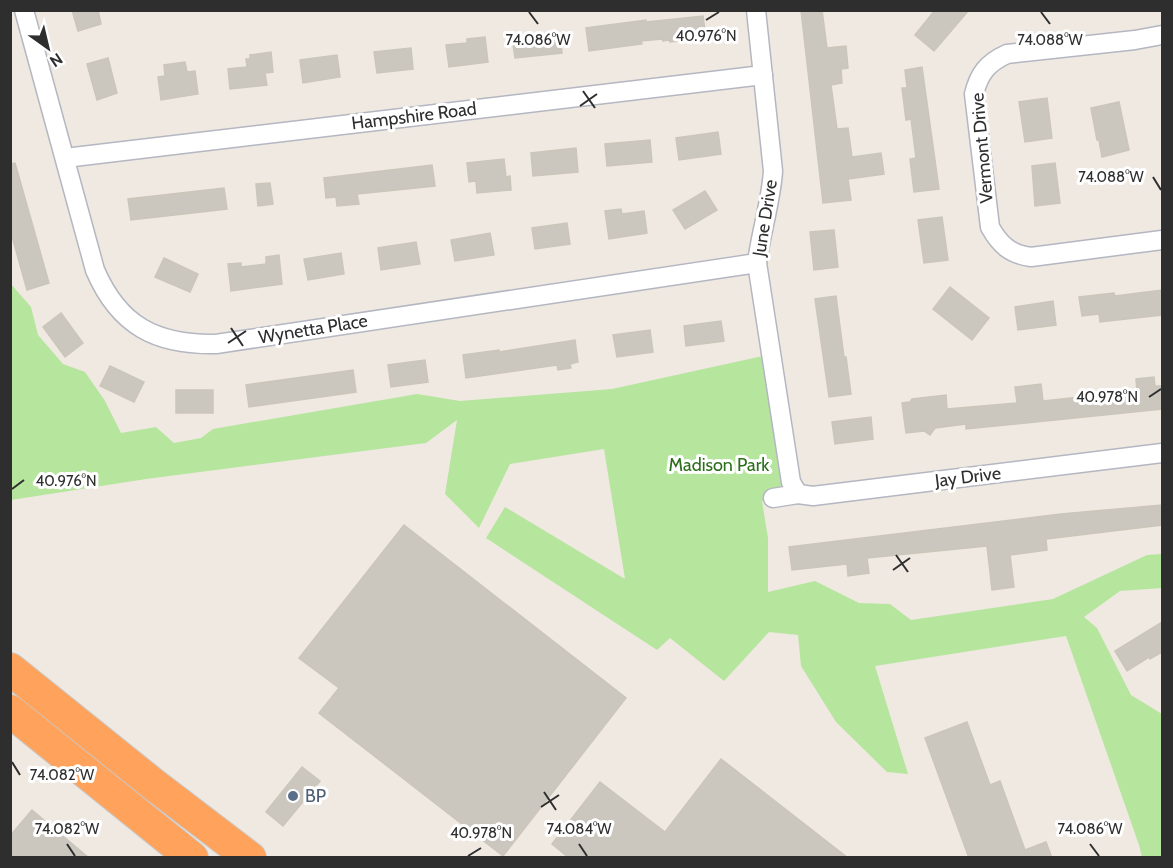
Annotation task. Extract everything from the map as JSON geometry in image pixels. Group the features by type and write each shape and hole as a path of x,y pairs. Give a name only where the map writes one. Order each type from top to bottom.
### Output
{"highway":[{"path":"10,669 153,784 250,858"},
{"path":"10,711 192,858"}],"street":[{"name":"Wynetta Place","path":"24,10 94,270 103,290 114,306 129,320 148,332 169,340 191,345 216,344 757,263"},
{"name":"June Drive","path":"756,10 773,171 772,196 759,244 757,263 791,482 798,494"},
{"name":"Vermont Drive","path":"1162,35 1006,54 985,68 977,81 974,94 990,227 1006,249 1018,255 1031,257 1162,240"},
{"name":"Hampshire Road","path":"65,158 763,75"},
{"name":"Jay Drive","path":"773,498 798,494 813,496 1162,453"}],"green space":[{"name":"Madison Park","path":"10,283 31,307 38,335 63,364 85,372 105,401 121,433 156,427 174,443 201,438 213,429 417,394 460,401 612,389 772,354 798,494 762,501 768,538 768,592 815,581 859,603 890,604 911,620 1053,599 1147,555 1162,554 1162,588 1120,591 1084,617 1097,628 1131,695 1162,714 1162,857 1142,857 1066,636 875,666 908,774 887,772 836,722 801,666 798,635 769,632 724,681 670,638 657,650 486,538 505,507 625,579 604,449 510,464 479,528 445,494 457,420 426,443 146,479 11,500"}],"building":[{"path":"72,10 98,10 101,24 78,31"},
{"path":"801,10 822,10 827,48 846,46 848,68 841,69 842,83 831,85 837,129 848,128 852,157 881,153 884,174 848,179 851,200 823,203"},
{"path":"935,10 969,10 934,51 915,35"},
{"path":"703,16 706,38 670,42 662,39 641,41 642,44 589,51 586,28 646,20 646,22"},
{"path":"560,32 562,53 515,58 512,37"},
{"path":"485,37 488,62 449,67 446,45 467,43 467,39"},
{"path":"411,48 413,69 377,73 374,52"},
{"path":"271,52 273,72 265,73 267,85 230,89 228,69 247,67 246,59 250,59 250,55"},
{"path":"337,55 340,77 303,83 300,60"},
{"path":"108,58 117,93 97,100 87,64"},
{"path":"185,62 187,72 195,71 198,94 161,100 158,77 165,76 164,65"},
{"path":"922,67 939,189 914,192 910,159 916,158 911,119 906,120 902,88 907,88 905,70"},
{"path":"1047,98 1052,138 1025,142 1019,102"},
{"path":"1119,102 1129,150 1102,157 1091,108"},
{"path":"718,132 721,154 679,160 676,138"},
{"path":"650,140 652,162 607,166 605,144"},
{"path":"576,148 578,172 533,176 531,153"},
{"path":"504,159 506,177 510,176 511,190 477,193 476,181 469,182 467,163"},
{"path":"15,163 49,283 27,290 10,229 10,164"},
{"path":"1055,163 1060,203 1035,206 1032,166"},
{"path":"432,165 435,186 357,194 359,204 337,206 336,197 326,198 324,178"},
{"path":"270,183 273,204 258,206 256,184"},
{"path":"224,188 227,209 131,220 128,199"},
{"path":"705,191 717,210 685,229 673,210"},
{"path":"621,209 622,214 644,211 647,233 609,239 605,211"},
{"path":"942,217 948,260 924,263 918,220"},
{"path":"567,223 570,244 535,249 532,228"},
{"path":"834,230 838,267 814,270 810,232"},
{"path":"490,233 494,255 455,261 451,240"},
{"path":"416,242 420,264 381,270 378,248"},
{"path":"341,253 344,274 308,280 304,259"},
{"path":"279,255 282,284 231,291 228,264 241,263 241,267 266,264 266,257"},
{"path":"164,258 198,274 190,292 155,277"},
{"path":"950,287 989,318 972,340 933,309"},
{"path":"1162,290 1162,315 1100,322 1099,314 1082,316 1079,297 1114,293 1115,296"},
{"path":"836,296 851,394 829,397 815,299"},
{"path":"1053,301 1056,325 1018,330 1015,307"},
{"path":"61,313 83,343 65,357 43,327"},
{"path":"721,321 724,341 686,346 684,326"},
{"path":"650,330 653,352 617,357 613,335"},
{"path":"575,340 578,362 570,364 571,368 558,370 557,365 466,378 463,355 499,350 499,352"},
{"path":"425,360 428,382 391,387 388,365"},
{"path":"110,366 144,382 134,402 100,386"},
{"path":"353,370 356,392 249,407 246,385"},
{"path":"1154,377 1155,386 1162,386 1162,409 966,429 966,424 935,428 930,435 924,431 906,433 902,403 910,402 912,399 946,395 947,409 1017,403 1015,387 1041,384 1043,401 1137,391 1136,379"},
{"path":"176,390 213,390 213,413 176,413"},
{"path":"871,417 873,439 835,444 832,422"},
{"path":"1162,505 1162,525 1046,539 1047,550 1010,555 1014,587 992,590 987,546 867,558 869,573 848,576 847,564 792,570 789,547 1061,514"},
{"path":"404,525 626,698 503,856 319,713 339,688 299,658"},
{"path":"1162,622 1162,652 1150,659 1149,657 1127,671 1115,651"},
{"path":"967,722 990,785 1000,781 1025,850 1046,842 1052,858 969,858 925,738"},
{"path":"721,759 848,858 569,858 552,844 600,782 665,832"},
{"name":"BP","path":"302,767 320,781 283,826 266,812"},
{"path":"32,810 89,858 10,858 10,836"}],"place":[{"name":"BP","path":"293,796"}]}
